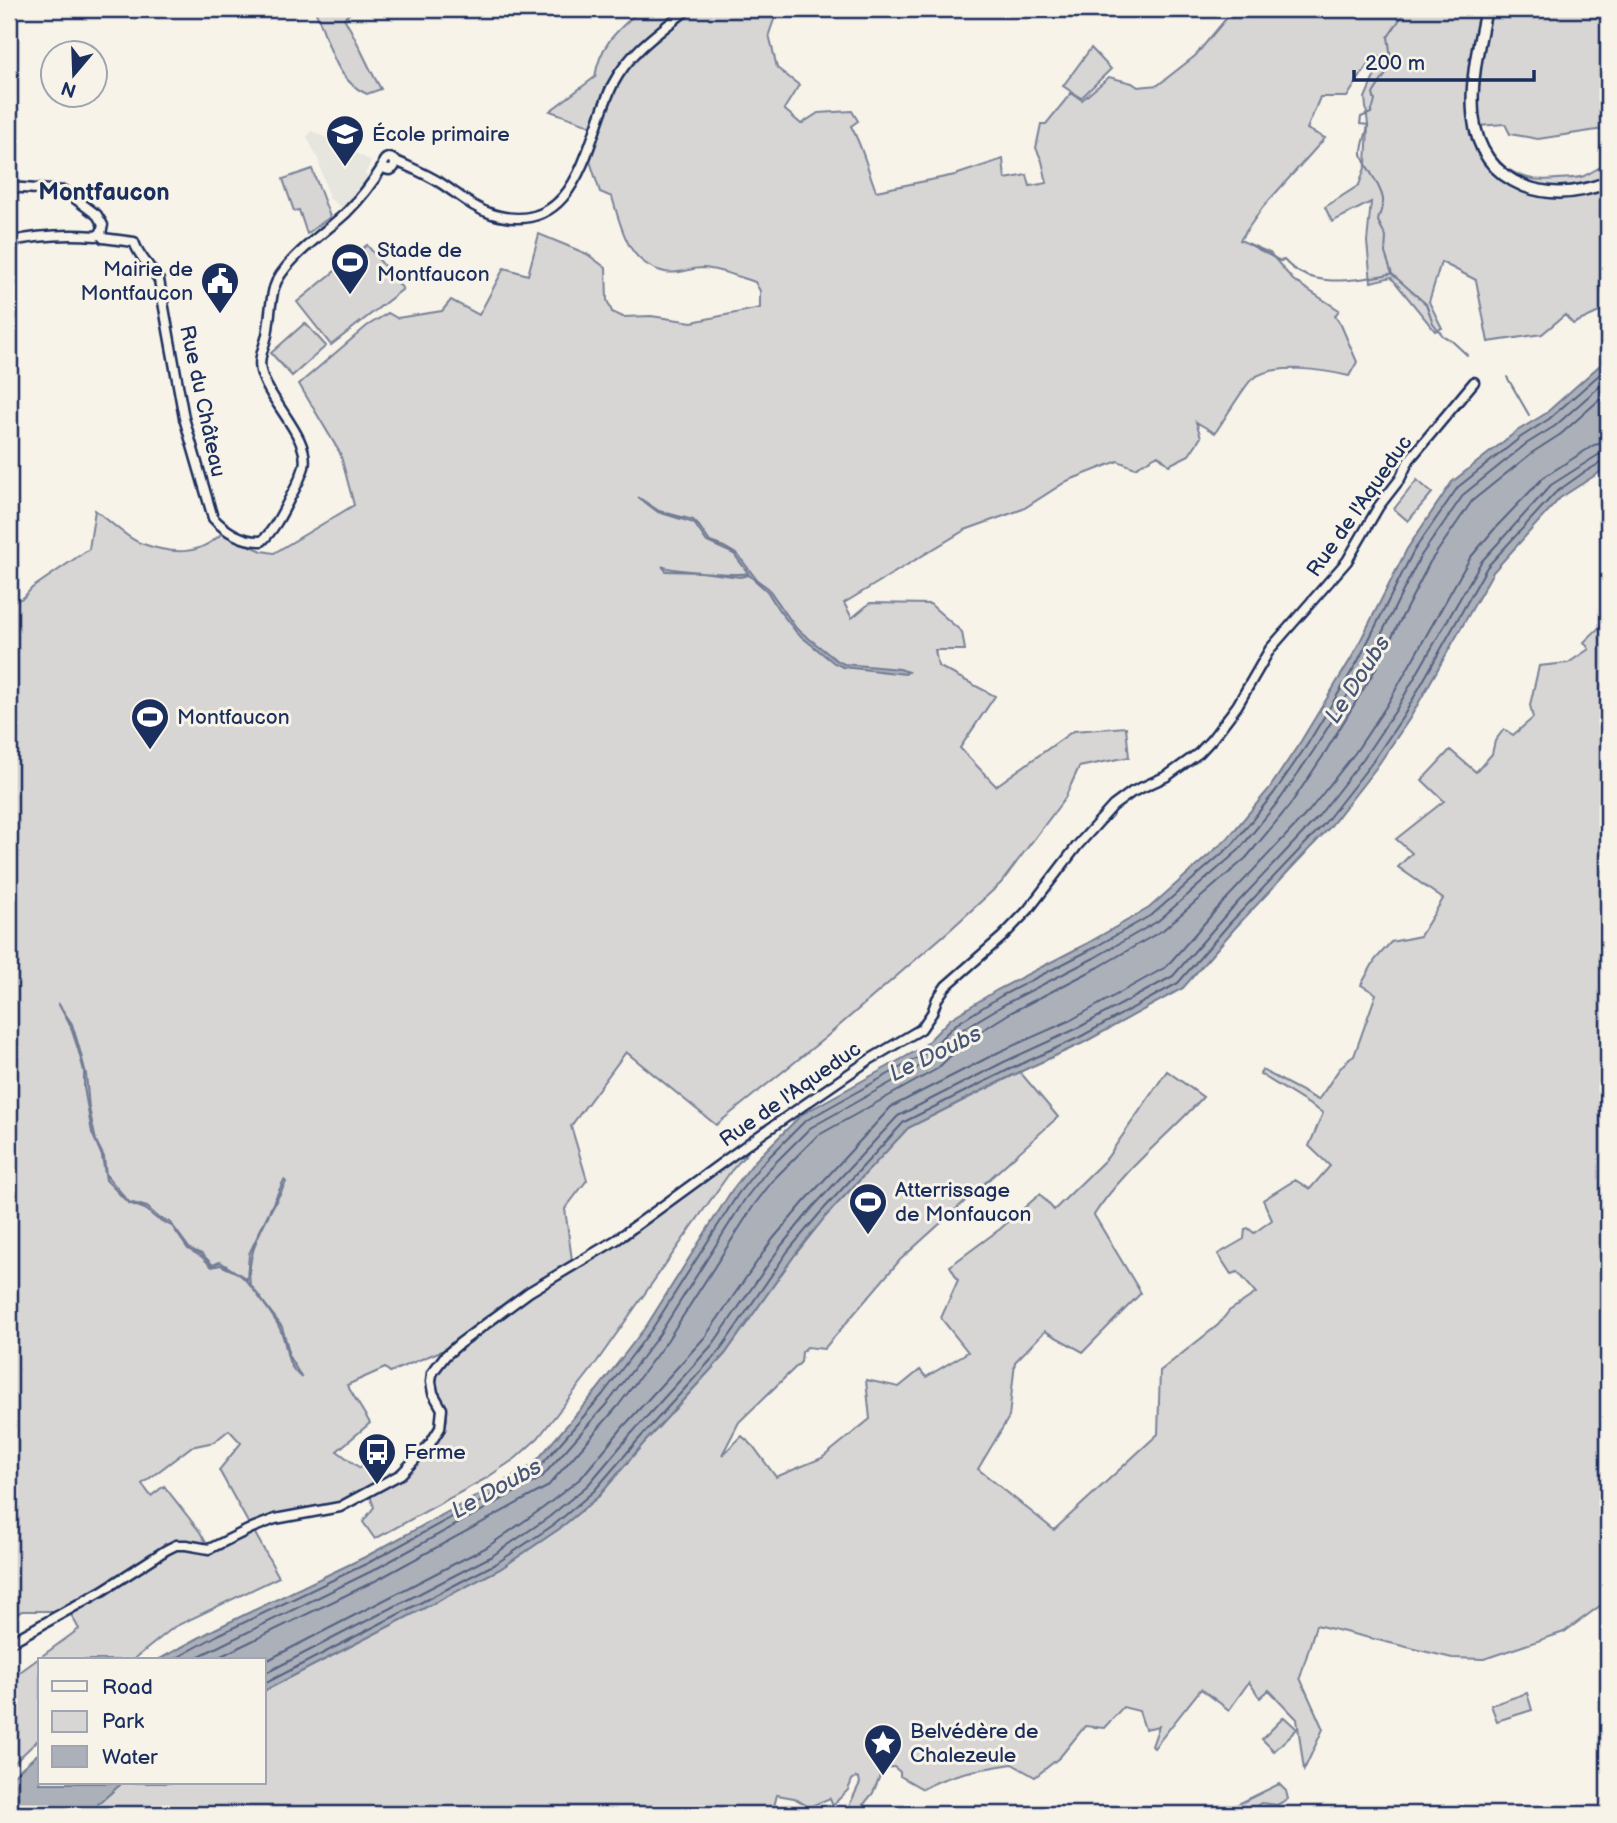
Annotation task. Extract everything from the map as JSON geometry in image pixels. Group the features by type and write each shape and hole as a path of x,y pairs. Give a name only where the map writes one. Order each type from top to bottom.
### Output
{"main road":[{"path":"1486,9 1472,85 1477,136 1483,149 1500,170 1522,185 1536,190 1577,192 1608,182"}],"street":[{"name":"Rue du Château","path":"102,236 134,242 139,256 150,265 159,279 184,418 213,518 234,534 262,541 280,517 291,496 304,460 297,436 276,404 261,371 261,354 278,279 300,253 348,211 390,166 420,171 489,213 522,219 537,216 551,208 562,199 586,160 614,83 640,47 688,9"},
{"path":"9,187 65,191 97,215 103,225 102,236 52,235 9,242"},
{"name":"Rue de l'Aqueduc","path":"9,1643 102,1591 176,1545 209,1549 275,1519 340,1507 401,1474 430,1444 440,1428 442,1409 433,1393 432,1373 453,1349 529,1292 616,1240 756,1138 869,1060 921,1029 946,986 1002,937 1028,910 1077,846 1113,806 1132,792 1167,776 1199,753 1212,739 1237,706 1270,649 1348,561 1379,506 1400,479 1409,460 1474,382"}],"shaded area":[{"name":"École primaire","path":"312,131 371,161 365,174 370,179 344,210 329,198 318,159 307,137"}],"green space":[{"path":"314,9 355,9 344,18 381,89 367,94 346,79 333,57"},
{"path":"641,9 793,9 777,11 769,34 777,68 799,85 784,109 801,124 818,113 852,111 858,121 851,126 876,191 955,175 1003,159 1005,179 1027,175 1030,186 1047,183 1036,148 1041,124 1046,124 1071,93 1082,100 1109,77 1138,87 1158,85 1195,56 1234,9 1608,9 1608,155 1604,129 1538,139 1510,134 1505,124 1478,126 1499,161 1507,169 1529,178 1578,178 1608,163 1608,286 1602,291 1608,301 1608,308 1573,324 1565,315 1542,334 1488,342 1476,280 1441,262 1429,302 1442,328 1435,331 1391,277 1371,282 1367,242 1371,202 1332,222 1325,207 1359,185 1366,165 1368,125 1365,98 1382,58 1374,55 1347,97 1320,97 1307,129 1325,138 1263,207 1240,240 1270,253 1293,280 1339,310 1335,316 1357,362 1349,376 1300,369 1262,374 1252,379 1215,433 1196,422 1201,437 1189,455 1169,465 1158,455 1135,468 1118,461 1067,481 1023,509 965,530 844,603 852,618 870,603 930,604 962,632 965,650 935,650 938,666 995,696 960,748 996,786 1073,731 1126,727 1129,757 1079,767 1065,798 1001,883 825,1038 716,1125 626,1052 571,1126 587,1180 565,1209 572,1260 626,1240 746,1149 748,1152 731,1171 591,1370 538,1438 516,1458 485,1479 375,1539 363,1522 374,1507 369,1493 355,1501 252,1528 279,1577 174,1627 135,1658 39,1658 79,1629 69,1611 22,1611 9,1618 9,603 23,598 32,588 89,549 95,510 134,540 163,549 194,550 213,541 222,533 262,551 274,553 354,505 340,453 299,384 367,326 388,313 397,318 442,311 451,300 479,315 504,268 528,275 539,234 587,254 606,268 607,300 612,312 623,317 651,316 692,322 760,308 760,291 755,282 709,269 665,272 642,261 628,243 612,197 600,192 590,161 601,129 550,111 595,77 605,47 617,31","holes":["441,1351 449,1360 440,1371 435,1386 446,1409 446,1424 436,1442 408,1470 382,1487 377,1477 373,1454 360,1468 337,1451 370,1423 347,1385 385,1368 390,1372","229,1430 241,1443 219,1470 251,1528 209,1548 200,1532 164,1486 151,1496 142,1484 191,1447 214,1442"]},
{"path":"1091,48 1111,69 1081,98 1063,86"},
{"path":"312,169 330,217 307,234 299,210 294,211 283,179"},
{"name":"Stade de Montfaucon","path":"367,245 403,289 331,345 297,302"},
{"path":"305,323 326,346 292,376 271,353"},
{"path":"1417,480 1432,493 1408,521 1394,509"},
{"path":"1608,619 1608,1600 1564,1632 1484,1659 1452,1658 1316,1625 1300,1678 1323,1729 1304,1770 1297,1719 1269,1690 1260,1698 1249,1682 1229,1710 1201,1689 1154,1748 1152,1746 1159,1726 1145,1729 1139,1711 1123,1707 1104,1728 1085,1726 1060,1757 1035,1777 1012,1764 955,1775 923,1789 900,1776 900,1772 894,1767 883,1768 873,1793 856,1814 845,1814 860,1783 856,1777 833,1805 830,1798 809,1807 794,1798 777,1795 772,1814 87,1814 121,1784 266,1784 266,1690 500,1569 559,1529 599,1496 725,1354 825,1217 908,1128 1020,1072 1058,1117 900,1260 824,1349 807,1347 802,1352 801,1362 739,1422 722,1455 742,1436 776,1477 822,1458 870,1419 866,1380 899,1387 920,1370 926,1377 968,1352 941,1318 958,1280 950,1266 1000,1229 1040,1194 1054,1210 1107,1158 1167,1071 1203,1097 1118,1183 1094,1215 1141,1293 1083,1352 1045,1331 1015,1362 1009,1417 978,1469 1054,1530 1158,1434 1160,1371 1218,1325 1229,1311 1256,1293 1238,1272 1231,1274 1218,1254 1244,1239 1245,1229 1248,1228 1254,1233 1272,1220 1263,1200 1295,1180 1310,1189 1330,1166 1309,1146 1323,1113 1260,1074 1262,1070 1318,1100 1339,1070 1354,1056 1376,994 1361,985 1375,960 1391,942 1420,936 1443,899 1398,867 1412,853 1396,839 1444,801 1422,780 1450,750 1476,772 1492,754 1495,741 1504,729 1513,735 1533,718 1530,705 1539,666 1568,663 1589,649 1584,642"},
{"path":"38,1659 38,1740 9,1768 9,1680"},
{"path":"1527,1693 1532,1710 1497,1721 1491,1705"},
{"path":"1284,1717 1297,1729 1274,1751 1262,1739"},
{"path":"1279,1784 1286,1791 1288,1799 1277,1805 1261,1803 1244,1814 1218,1814"}],"water":[{"name":"Le Doubs","path":"1608,358 1608,467 1560,498 1493,572 1410,718 1376,768 1329,828 1183,988 1083,1043 908,1128 825,1217 725,1354 599,1496 559,1529 500,1569 266,1690 266,1658 162,1658 215,1629 365,1557 532,1466 597,1390 647,1325 732,1190 755,1161 801,1115 923,1047 950,1019 997,990 1149,908 1228,838 1269,789 1301,741 1352,657 1407,549 1452,482 1517,431 1545,414"},
{"path":"638,497 659,511 693,520 710,542 738,555 757,580 768,588 796,628 836,660 844,664 908,672 905,674 843,667 834,663 797,633 767,591 749,575 740,577 666,571 662,566 704,572 748,573 734,554 707,542 694,523 658,512"},
{"path":"58,1003 72,1024 79,1047 86,1074 89,1108 96,1141 104,1157 106,1175 129,1202 147,1207 159,1218 170,1222 190,1249 202,1254 213,1265 220,1262 247,1279 249,1254 284,1180 286,1182 255,1244 249,1271 250,1284 282,1327 288,1355 302,1378 289,1361 278,1324 244,1279 221,1265 212,1267 188,1249 172,1226 157,1219 145,1209 128,1203 106,1180 102,1156 92,1133 84,1088 84,1071 70,1025"},
{"path":"38,1754 38,1784 121,1784 87,1814 9,1814 9,1779"}],"waterway":[{"path":"1403,9 1402,16 1388,37 1389,68 1373,94 1375,101 1371,113 1361,117 1360,124 1368,125 1362,157 1383,199 1378,221 1386,237 1385,253 1392,274 1426,304 1433,323 1443,336 1467,355"},
{"path":"1249,244 1280,261 1284,260 1307,276 1320,279 1363,279 1390,274"},
{"path":"1507,377 1529,415"}],"place":[{"name":"École primaire","path":"345,168"},
{"name":"Stade de Montfaucon","path":"350,296"},
{"name":"Mairie de Montfaucon","path":"220,315"},
{"name":"Montfaucon","path":"150,751"},
{"name":"Atterrissage de Monfaucon","path":"868,1236"},
{"name":"Ferme","path":"377,1486"},
{"name":"Belvédère de Chalezeule","path":"883,1777"}],"district":[{"name":"Montfaucon","path":"104,192"}]}
